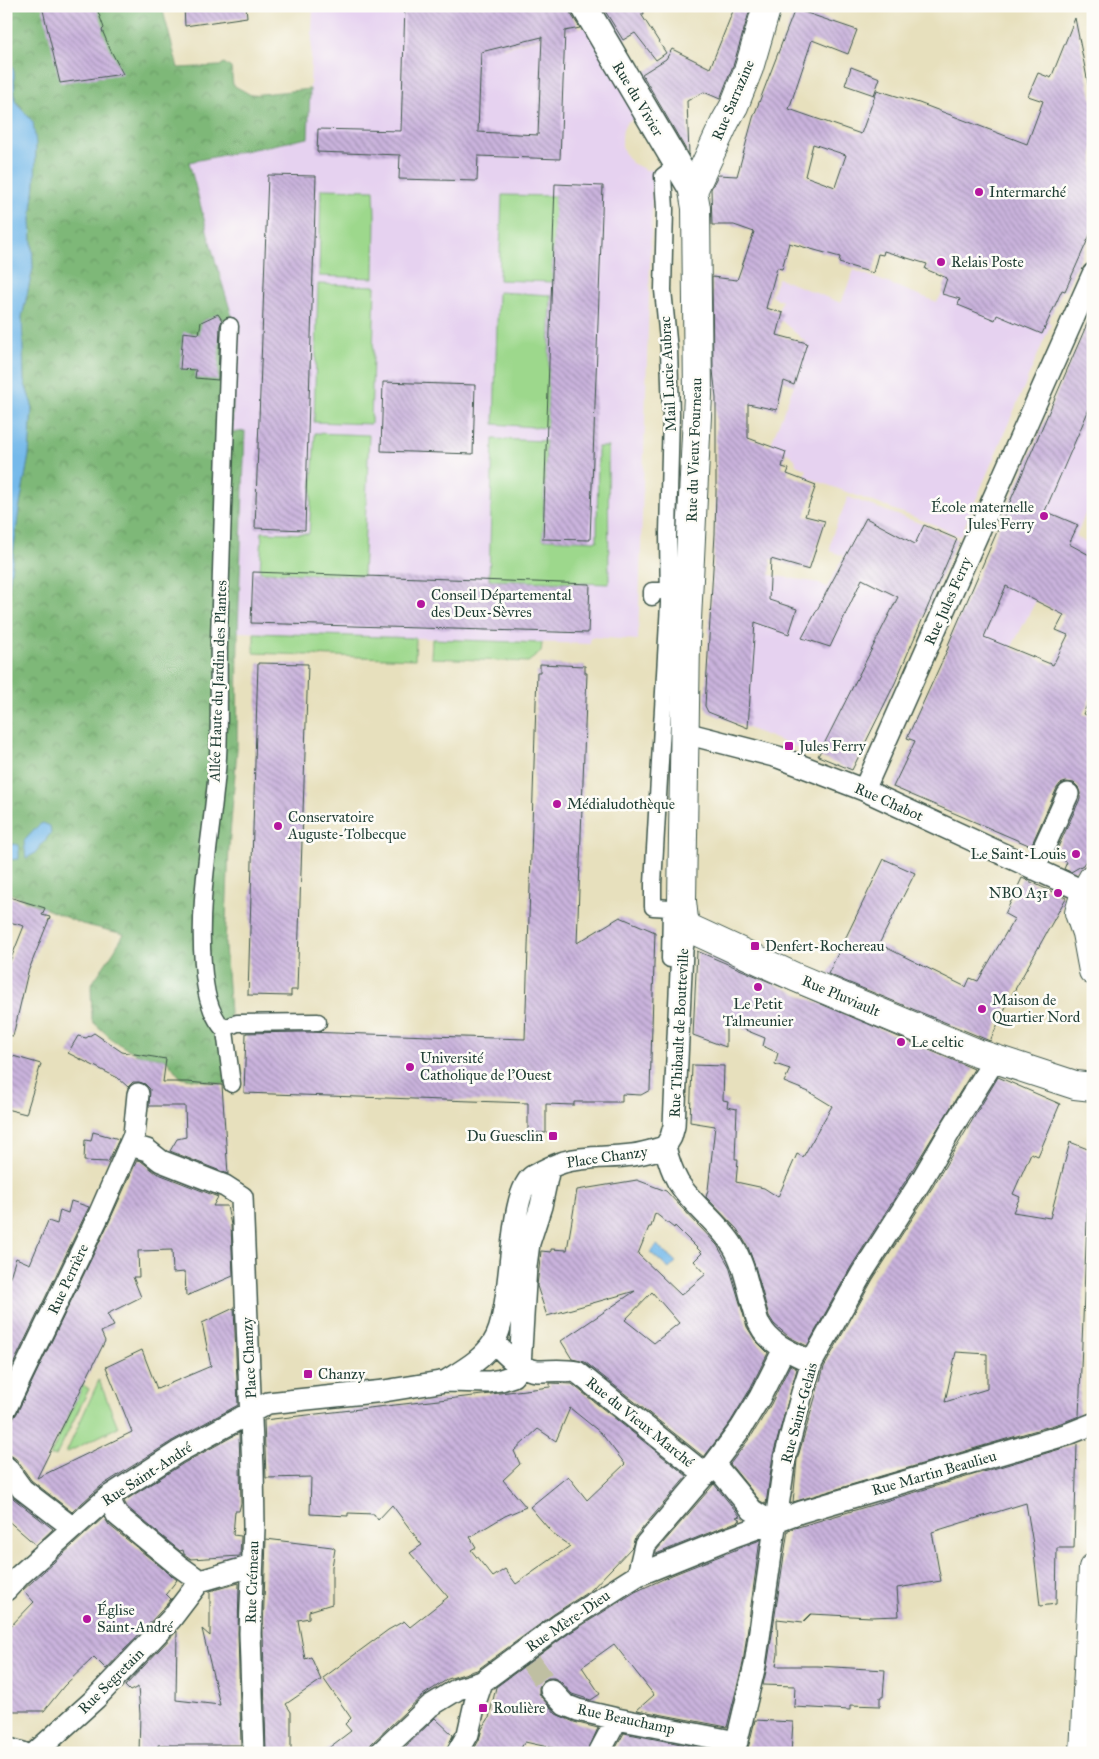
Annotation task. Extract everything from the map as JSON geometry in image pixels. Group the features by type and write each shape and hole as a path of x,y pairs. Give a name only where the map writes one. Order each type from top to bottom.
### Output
{"main road":[{"name":"Rue Sarrazine","path":"693,191 734,106 749,68 767,6"},
{"name":"Rue du Vieux Fourneau","path":"684,722 686,640 698,395 696,208 693,191"},
{"name":"Rue Thibault de Boutteville","path":"684,722 682,901 684,920 689,928"},
{"path":"1090,887 1079,913 1086,933 1093,971"},
{"name":"Rue Pluviault","path":"689,928 795,977 977,1052 1084,1086"},
{"path":"1084,1086 1093,1107"},
{"path":"1084,1753 1093,1568"}],"street":[{"name":"Rue du Vivier","path":"584,6 693,191"},
{"name":"Mail Lucie Aubrac","path":"670,959 671,908 653,907 653,884 669,590 668,533 671,414 669,350 664,290 664,176 678,165"},
{"name":"Rue Jules Ferry","path":"864,790 1093,274"},
{"name":"Allée Haute du Jardin des Plantes","path":"225,1031 218,1023 205,989 202,962 202,913 206,856 218,758 224,433 230,326"},
{"path":"652,597 652,590 669,590"},
{"name":"Rue Chabot","path":"684,722 864,790 1034,870 1090,887"},
{"path":"1034,870 1068,794"},
{"name":"Rue Thibault de Boutteville","path":"665,1147 671,1138 674,1126 682,950 684,938 689,928"},
{"path":"232,1084 225,1031 231,1025 237,1023 318,1022"},
{"name":"Rue Saint-Gelais","path":"735,1747 755,1665 786,1458 802,1393 812,1362 862,1273 921,1181 995,1059"},
{"name":"Rue Perrière","path":"6,1408 87,1239 134,1135 138,1094"},
{"name":"Place Chanzy","path":"128,1148 137,1147 147,1150 161,1161 225,1186 242,1198 251,1410 268,1403 384,1391 446,1381 489,1382 513,1376 520,1366 529,1242 541,1206 549,1168"},
{"path":"665,1147 668,1160 679,1183 734,1246 760,1325 784,1349 812,1362"},
{"name":"Place Chanzy","path":"446,1381 479,1359 494,1342 504,1314 510,1256 521,1194 525,1184 532,1177 564,1162 632,1155 665,1147"},
{"path":"494,1342 510,1359 520,1366"},
{"path":"638,1575 646,1544 710,1469 741,1428 760,1397 784,1349"},
{"name":"Rue du Vieux Marché","path":"520,1366 535,1371 563,1369 577,1372 710,1469 752,1510 776,1522"},
{"name":"Rue Saint-André","path":"6,1590 20,1575 108,1497 178,1452 251,1410"},
{"name":"Rue Crémeau","path":"251,1410 254,1518 250,1633 254,1753"},
{"name":"Rue Martin Beaulieu","path":"776,1522 802,1512 1068,1434 1093,1424"},
{"path":"6,1467 22,1489 73,1528"},
{"path":"108,1497 117,1514 179,1566 200,1581 252,1566"},
{"name":"Rue Mère-Dieu","path":"380,1753 430,1706 458,1690 482,1682 527,1656 561,1624 638,1575 732,1537 776,1522"},
{"name":"Rue Segretain","path":"35,1753 96,1698 171,1619 200,1581"},
{"path":"457,1753 468,1734 482,1682"},
{"name":"Rue Beauchamp","path":"551,1690 565,1705 578,1710 735,1747"},
{"path":"599,1753 617,1719"},
{"path":"6,1748 23,1753"}],"shaded area":[{"name":"Conseil Départemental des Deux-Sèvres","path":"313,6 502,6 501,46 503,48 587,26 640,116 627,122 623,129 622,137 622,147 632,163 646,170 653,170 638,640 590,637 590,644 238,632 245,432 231,433 235,326 213,253 189,161 308,138"},
{"path":"1074,22 1076,23 1091,98 1093,228 1079,260 1075,259 1070,272 1073,273 1065,291 1062,290 1048,322 1051,324 960,537 935,525 804,476 807,470 796,465 795,459 786,452 770,446 794,385 807,343 776,316 782,301 771,296 778,278 841,303 854,270 937,302 942,294 949,270 850,242 842,167 846,155 751,124 760,99 868,136 1027,144"},
{"name":"École maternelle Jules Ferry","path":"1063,380 1093,392 1093,495 1076,537 1093,547 1093,630 1037,599 1002,669 948,645"},
{"path":"848,497 957,539 895,683 852,770 708,712 705,706 713,567 814,582 827,587 844,556 830,551 832,536"}],"green space":[{"path":"10,6 164,6 163,11 178,68 220,66 224,63 231,68 233,85 251,95 310,89 308,138 189,162 235,326 232,433 245,431 238,632 237,749 229,847 225,946 230,1012 228,1085 180,1077 166,1059 139,1055 115,1042 92,1021 91,985 124,934 82,924 6,892 6,609 19,510 29,455 32,405 24,381 22,317 33,268 31,219 35,183 36,144 20,105 15,101 14,72 9,57 6,56"},
{"path":"321,189 374,190 374,278 319,276"},
{"path":"502,195 555,196 552,282 499,280"},
{"path":"318,284 375,286 371,424 314,422"},
{"path":"498,292 551,295 547,428 494,424"},
{"path":"315,433 369,435 363,576 260,572 262,532 309,534"},
{"path":"493,439 546,441 543,539 597,541 598,447 608,447 609,584 489,580"},
{"path":"254,633 416,638 415,659 254,653"},
{"path":"432,639 542,643 541,652 528,662 431,658"},
{"path":"99,1380 118,1427 66,1453"},
{"path":"83,1385 89,1389 56,1456 50,1456"}],"water":[{"path":"6,56 9,57 14,72 15,101 33,122 36,144 35,183 31,219 33,268 22,317 24,381 32,405 29,455 19,510 6,609"},
{"path":"43,823 50,826 51,833 34,854 26,858 24,841"},
{"path":"19,845 19,859 6,860 6,846"},
{"path":"657,1245 676,1262 669,1269 650,1252"}],"building":[{"path":"42,6 96,6 104,28 102,30 123,74 60,83"},
{"path":"184,6 246,6 247,17 185,26"},
{"path":"405,6 569,6 571,14 580,28 565,31 560,159 478,156 477,181 399,179 400,155 317,152 318,129 401,131","holes":["542,37 538,135 478,132 481,52"]},
{"path":"602,6 643,6 644,14 641,14 666,53 656,60 635,33 623,40"},
{"path":"735,6 751,6 734,63 720,99 704,92 687,101 689,155 642,74 666,59 672,49 710,68"},
{"path":"795,9 857,30 848,54 812,40 789,109 861,134 877,90 919,103 1027,144 1043,101 1028,96 1038,73 1051,78 1075,18 1091,98 1093,99 1093,228 1065,291 1062,290 1042,334 997,315 995,320 958,305 960,299 942,294 947,278 925,269 927,264 884,251 883,255 878,254 873,273 839,263 840,257 789,243 782,269 777,268 766,308 783,313 777,335 807,343 794,385 784,381 777,410 748,404 748,438 786,452 782,467 789,469 787,474 816,485 805,516 825,521 809,570 771,559 769,600 797,609 789,634 755,622 748,728 708,712 705,706 716,491 716,398 713,370 712,277 737,280 754,232 734,225 712,225 711,189 718,175 737,176 753,118","holes":["813,144 846,155 835,187 805,176"]},
{"path":"851,67 880,78 874,95 845,85"},
{"path":"268,175 316,176 305,530 255,528"},
{"path":"555,184 603,186 590,540 543,539"},
{"path":"1093,310 1093,400 1045,511 1078,525 1069,544 1093,557 1093,692 1083,714 1093,717 1093,849 1083,865 1071,872 1064,869 1067,862 1054,856 1080,799 1078,787 1074,783 1066,782 1060,784 1057,788 1031,846 893,787 915,741 907,738","holes":["1006,586 1064,615 1056,630 1068,635 1053,665 984,637"]},
{"path":"218,314 222,320 220,326 218,380 195,378 196,370 180,369 183,332 199,334 201,322"},
{"path":"383,382 475,385 473,454 381,451"},
{"path":"866,518 915,544 924,525 957,539 895,683 852,770 818,756 898,597 862,579 830,647 802,638"},
{"name":"Conseil Départemental des Deux-Sèvres","path":"253,572 590,584 588,633 251,623"},
{"name":"Conservatoire Auguste-Tolbecque","path":"258,663 308,664 297,990 291,990 291,996 248,995"},
{"path":"540,664 585,666 585,673 587,673 577,943 620,917 655,932 650,1090 641,1095 622,1094 622,1102 574,1102 574,1105 546,1104 546,1133 528,1132 528,1103 244,1093 246,1033 305,1032 525,1039 537,672 540,672"},
{"path":"884,859 915,873 879,944 966,987 970,978 978,981 1014,919 1005,914 1022,878 1066,898 1008,1002 990,1041 828,974"},
{"path":"6,896 45,908 42,915 50,917 28,972 13,1036 6,1035 6,971 24,926 6,921"},
{"path":"697,951 974,1069 851,1267 807,1346 789,1337 774,1324 769,1316 748,1247 737,1229 706,1197 715,1126 690,1122 692,1065 724,1066 723,1100 728,1101 727,1107 737,1109 735,1159 738,1159 736,1182 764,1188 778,1197 797,1154 803,1157 832,1106 809,1092 784,1082 790,1069 775,1064 778,1053 763,1046 765,1038 726,1022 726,1047 693,1035"},
{"path":"94,1033 122,1052 166,1059 163,1082 222,1085 228,1174 170,1151 177,1139 186,1137 185,1106 149,1106 150,1089 145,1084 133,1082 128,1087 118,1078 68,1053 78,1036 86,1038"},
{"path":"6,1054 41,1064 26,1114 6,1109"},
{"path":"998,1077 1060,1104 1038,1156 1031,1153 1013,1194 1020,1197 1013,1212 1050,1218 1070,1142 1090,1150 1079,1416 793,1502 797,1460 824,1367 873,1279 932,1188","holes":["956,1352 987,1354 987,1389 945,1402"]},
{"path":"93,1132 119,1139 108,1162 84,1161 85,1140 91,1141"},
{"path":"137,1160 156,1173 218,1197 213,1206 227,1206 231,1225 233,1276 186,1296 185,1272 173,1273 172,1250 138,1251 139,1277 133,1277 141,1297 107,1314 114,1326 101,1332 105,1341 37,1478 132,1432 106,1367 142,1350 157,1389 211,1366 202,1323 234,1308 238,1405 172,1441 101,1486 72,1512 31,1480 16,1459 6,1455 6,1420 13,1419 17,1413"},
{"path":"637,1180 666,1191 717,1245 729,1266 747,1327 755,1340 768,1353 731,1421 704,1457 585,1362 572,1359 561,1341 635,1291 547,1316 537,1286 541,1251 551,1252 551,1249 567,1250 577,1190","holes":["655,1213 674,1228 675,1226 702,1253 694,1261 706,1274 681,1295 638,1254 649,1227 651,1227","652,1292 679,1323 654,1343 625,1320"]},
{"path":"71,1201 89,1207 6,1379 6,1289 16,1258 30,1264 48,1221 57,1224 60,1210 68,1213"},
{"path":"790,1365 797,1369 773,1455 766,1504 760,1501 730,1464 752,1435 771,1404"},
{"path":"550,1383 572,1384 687,1476 635,1537 632,1547 591,1590 554,1614 477,1670 448,1679 423,1695 371,1744 368,1753 322,1753 351,1731 345,1724 351,1718 323,1678 388,1630 404,1621 410,1627 448,1597 410,1553 422,1545 392,1505 378,1520 374,1514 348,1513 348,1516 310,1514 311,1477 266,1478 264,1420 550,1387","holes":["570,1408 601,1433 625,1464 587,1500 568,1476 530,1507 554,1535 570,1546 516,1584 505,1569 493,1577 471,1550 476,1547 470,1537 505,1516 526,1507 503,1480 520,1464 514,1451 538,1429 556,1441"]},
{"path":"239,1433 241,1503 239,1511 235,1511 233,1535 241,1536 240,1556 191,1559 184,1554 183,1550 180,1551 127,1507 124,1501 184,1463"},
{"path":"1077,1444 1074,1548 1057,1548 1056,1604 1040,1606 1026,1503 932,1532 941,1581 897,1588 899,1616 871,1617 811,1614 803,1622 777,1619 778,1654 776,1666 818,1666 885,1670 883,1697 880,1697 880,1706 850,1705 850,1710 794,1707 795,1686 763,1685 788,1530"},
{"path":"714,1484 740,1516 736,1517 741,1520 656,1554 656,1551"},
{"path":"9,1492 14,1499 53,1529 36,1545 6,1519 6,1494"},
{"name":"Église Saint-André","path":"104,1517 109,1525 177,1580 166,1594 171,1599 106,1669 94,1657 64,1686 44,1711 14,1711 6,1704 6,1631 34,1602 23,1590"},
{"path":"266,1539 332,1547 335,1549 332,1567 332,1604 309,1611 309,1618 298,1620 305,1659 311,1657 321,1680 286,1704 291,1712 291,1753 266,1753 263,1633"},
{"path":"760,1540 743,1663 727,1727 637,1710 654,1695 614,1644 582,1667 600,1694 591,1700 572,1694 560,1681 554,1678 548,1678 543,1681 539,1687 539,1693 542,1698 556,1714 574,1722 598,1728 587,1753 575,1753 525,1742 517,1753 472,1753 489,1718 496,1687 568,1634 635,1592"},
{"path":"239,1583 238,1633 241,1745 158,1745 158,1753 139,1753 140,1714 138,1687 130,1691 125,1686 177,1631 176,1700 220,1705 202,1629 210,1636 210,1591"},
{"path":"435,1718 453,1735 445,1753 399,1753"},
{"path":"755,1720 793,1722 791,1753 747,1753"},
{"path":"624,1733 722,1752 722,1753 613,1753"}],"tunnel":[{"path":"531,1662 551,1690"}],"place":[{"name":"Intermarché","path":"979,192"},
{"name":"Relais Poste","path":"941,262"},
{"name":"École maternelle Jules Ferry","path":"1044,516"},
{"name":"Conseil Départemental des Deux-Sèvres","path":"421,604"},
{"name":"Jules Ferry","path":"789,746"},
{"name":"Médialudothèque","path":"557,804"},
{"name":"Conservatoire Auguste-Tolbecque","path":"278,826"},
{"name":"Le Saint-Louis","path":"1076,854"},
{"name":"NBO A31","path":"1058,893"},
{"name":"Denfert-Rochereau","path":"755,946"},
{"name":"Le Petit Talmeunier","path":"758,987"},
{"name":"Maison de Quartier Nord","path":"982,1009"},
{"name":"Le celtic","path":"901,1042"},
{"name":"Université Catholique de l’Ouest","path":"410,1067"},
{"name":"Du Guesclin","path":"553,1136"},
{"name":"Chanzy","path":"308,1374"},
{"name":"Église Saint-André","path":"87,1619"},
{"name":"Roulière","path":"483,1708"}]}
